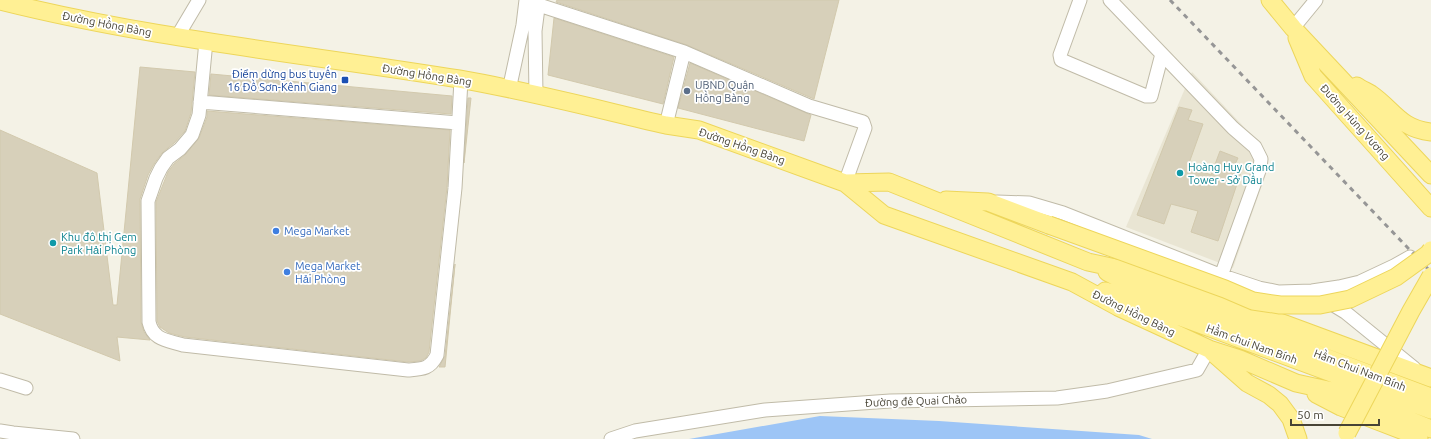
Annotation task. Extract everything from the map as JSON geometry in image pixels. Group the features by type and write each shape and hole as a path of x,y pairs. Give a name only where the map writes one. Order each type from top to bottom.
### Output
{"main road":[{"name":"Đường Hùng Vương","path":"1270,0 1292,28 1431,175"},
{"name":"Đường Hồng Bàng","path":"0,1 41,11 176,37 461,80 666,125 699,130 845,183 884,215 1072,282 1118,307 1209,349 1240,359 1296,383 1346,394 1431,429"},
{"name":"Đường Hùng Vương","path":"1292,28 1313,76 1431,208"},
{"path":"1339,76 1371,94 1403,123 1423,131 1431,132"},
{"name":"Đường Hồng Bàng","path":"845,183 889,182 1088,262 1134,272 1278,322 1426,376"},
{"path":"933,199 988,202 1224,289 1253,302 1280,305 1320,305 1350,299 1396,277 1423,258 1431,250"},
{"name":"Hầm Chui Nam Bính","path":"1088,262 1128,283 1431,397"},
{"path":"1345,437 1431,276"},
{"name":"Hầm chui Nam Bính","path":"1072,282 1132,299 1431,410"},
{"path":"1209,349 1247,383 1269,395 1280,404 1291,419 1298,439"},
{"path":"1296,383 1341,408 1414,435 1420,439"}],"street":[{"path":"176,37 199,0"},
{"path":"1080,0 1060,55 1061,60 1146,96 1151,96 1154,90 1162,54"},
{"path":"1110,0 1233,128 1255,147 1260,159 1260,168 1221,276"},
{"path":"1292,28 1316,0"},
{"path":"533,2 684,52 809,106 863,122 864,128 845,183"},
{"path":"509,90 523,25 533,2"},
{"path":"533,2 536,96"},
{"path":"206,41 199,115 192,135 180,149 168,158 161,168 148,200 149,322 151,330 156,336 183,345 408,370 425,368 433,363 436,355 455,188 461,80"},
{"path":"666,125 684,52"},
{"path":"200,102 458,123"},
{"path":"988,202 1028,203 1063,213 1221,276 1259,288 1279,292 1339,288 1360,282 1394,266 1410,256"},
{"path":"1312,291 1345,312 1426,376"},
{"name":"Đường đê Quai Chảo","path":"611,439 635,431 765,410 890,401 1057,398 1107,391 1197,370 1209,349"},
{"path":"0,380 26,388"},
{"path":"2,434 73,439"}],"shaded area":[{"name":"Hoàng Huy Grand Tower - Sở Dầu","path":"1192,72 1260,144 1265,154 1268,168 1233,268 1126,227"}],"water":[{"path":"820,416 939,421 1139,435 1152,439 689,439"}],"building":[{"path":"557,0 839,0 814,99 687,45 556,2"},
{"path":"554,18 674,57 663,104 548,75"},
{"path":"690,63 811,115 804,141 678,108"},
{"name":"Khu đô thị Gem Park Hải Phòng","path":"140,67 195,72 191,113 185,131 162,153 154,164 148,175 140,199 141,322 144,332 150,340 117,337 120,361 0,314 0,130 97,173 113,305 117,305"},
{"path":"211,74 452,96 451,114 209,95"},
{"path":"468,98 471,98 464,163"},
{"name":"Hoàng Huy Grand Tower - Sở Dầu","path":"1179,107 1192,110 1188,120 1203,124 1188,166 1211,175 1220,151 1238,158 1233,168 1241,172 1218,241 1191,232 1198,211 1171,204 1164,224 1137,215"},
{"name":"Mega Market Hải Phòng","path":"207,111 450,130 447,187 429,352 426,358 420,361 408,362 185,337 169,333 160,327 157,321 156,202 168,172 199,138 207,117"},
{"path":"455,264 445,367 439,367 445,356"}],"railway":[{"path":"1170,0 1431,272"}],"place":[{"name":"Điểm dừng bus tuyến 16 Đồ Sơn-Kênh Giang","path":"345,80"},
{"name":"UBND Quận Hồng Bàng","path":"687,91"},
{"name":"Hoàng Huy Grand Tower - Sở Dầu","path":"1180,173"},
{"name":"Mega Market","path":"276,231"},
{"name":"Khu đô thị Gem Park Hải Phòng","path":"53,243"},
{"name":"Mega Market Hải Phòng","path":"287,272"}]}
